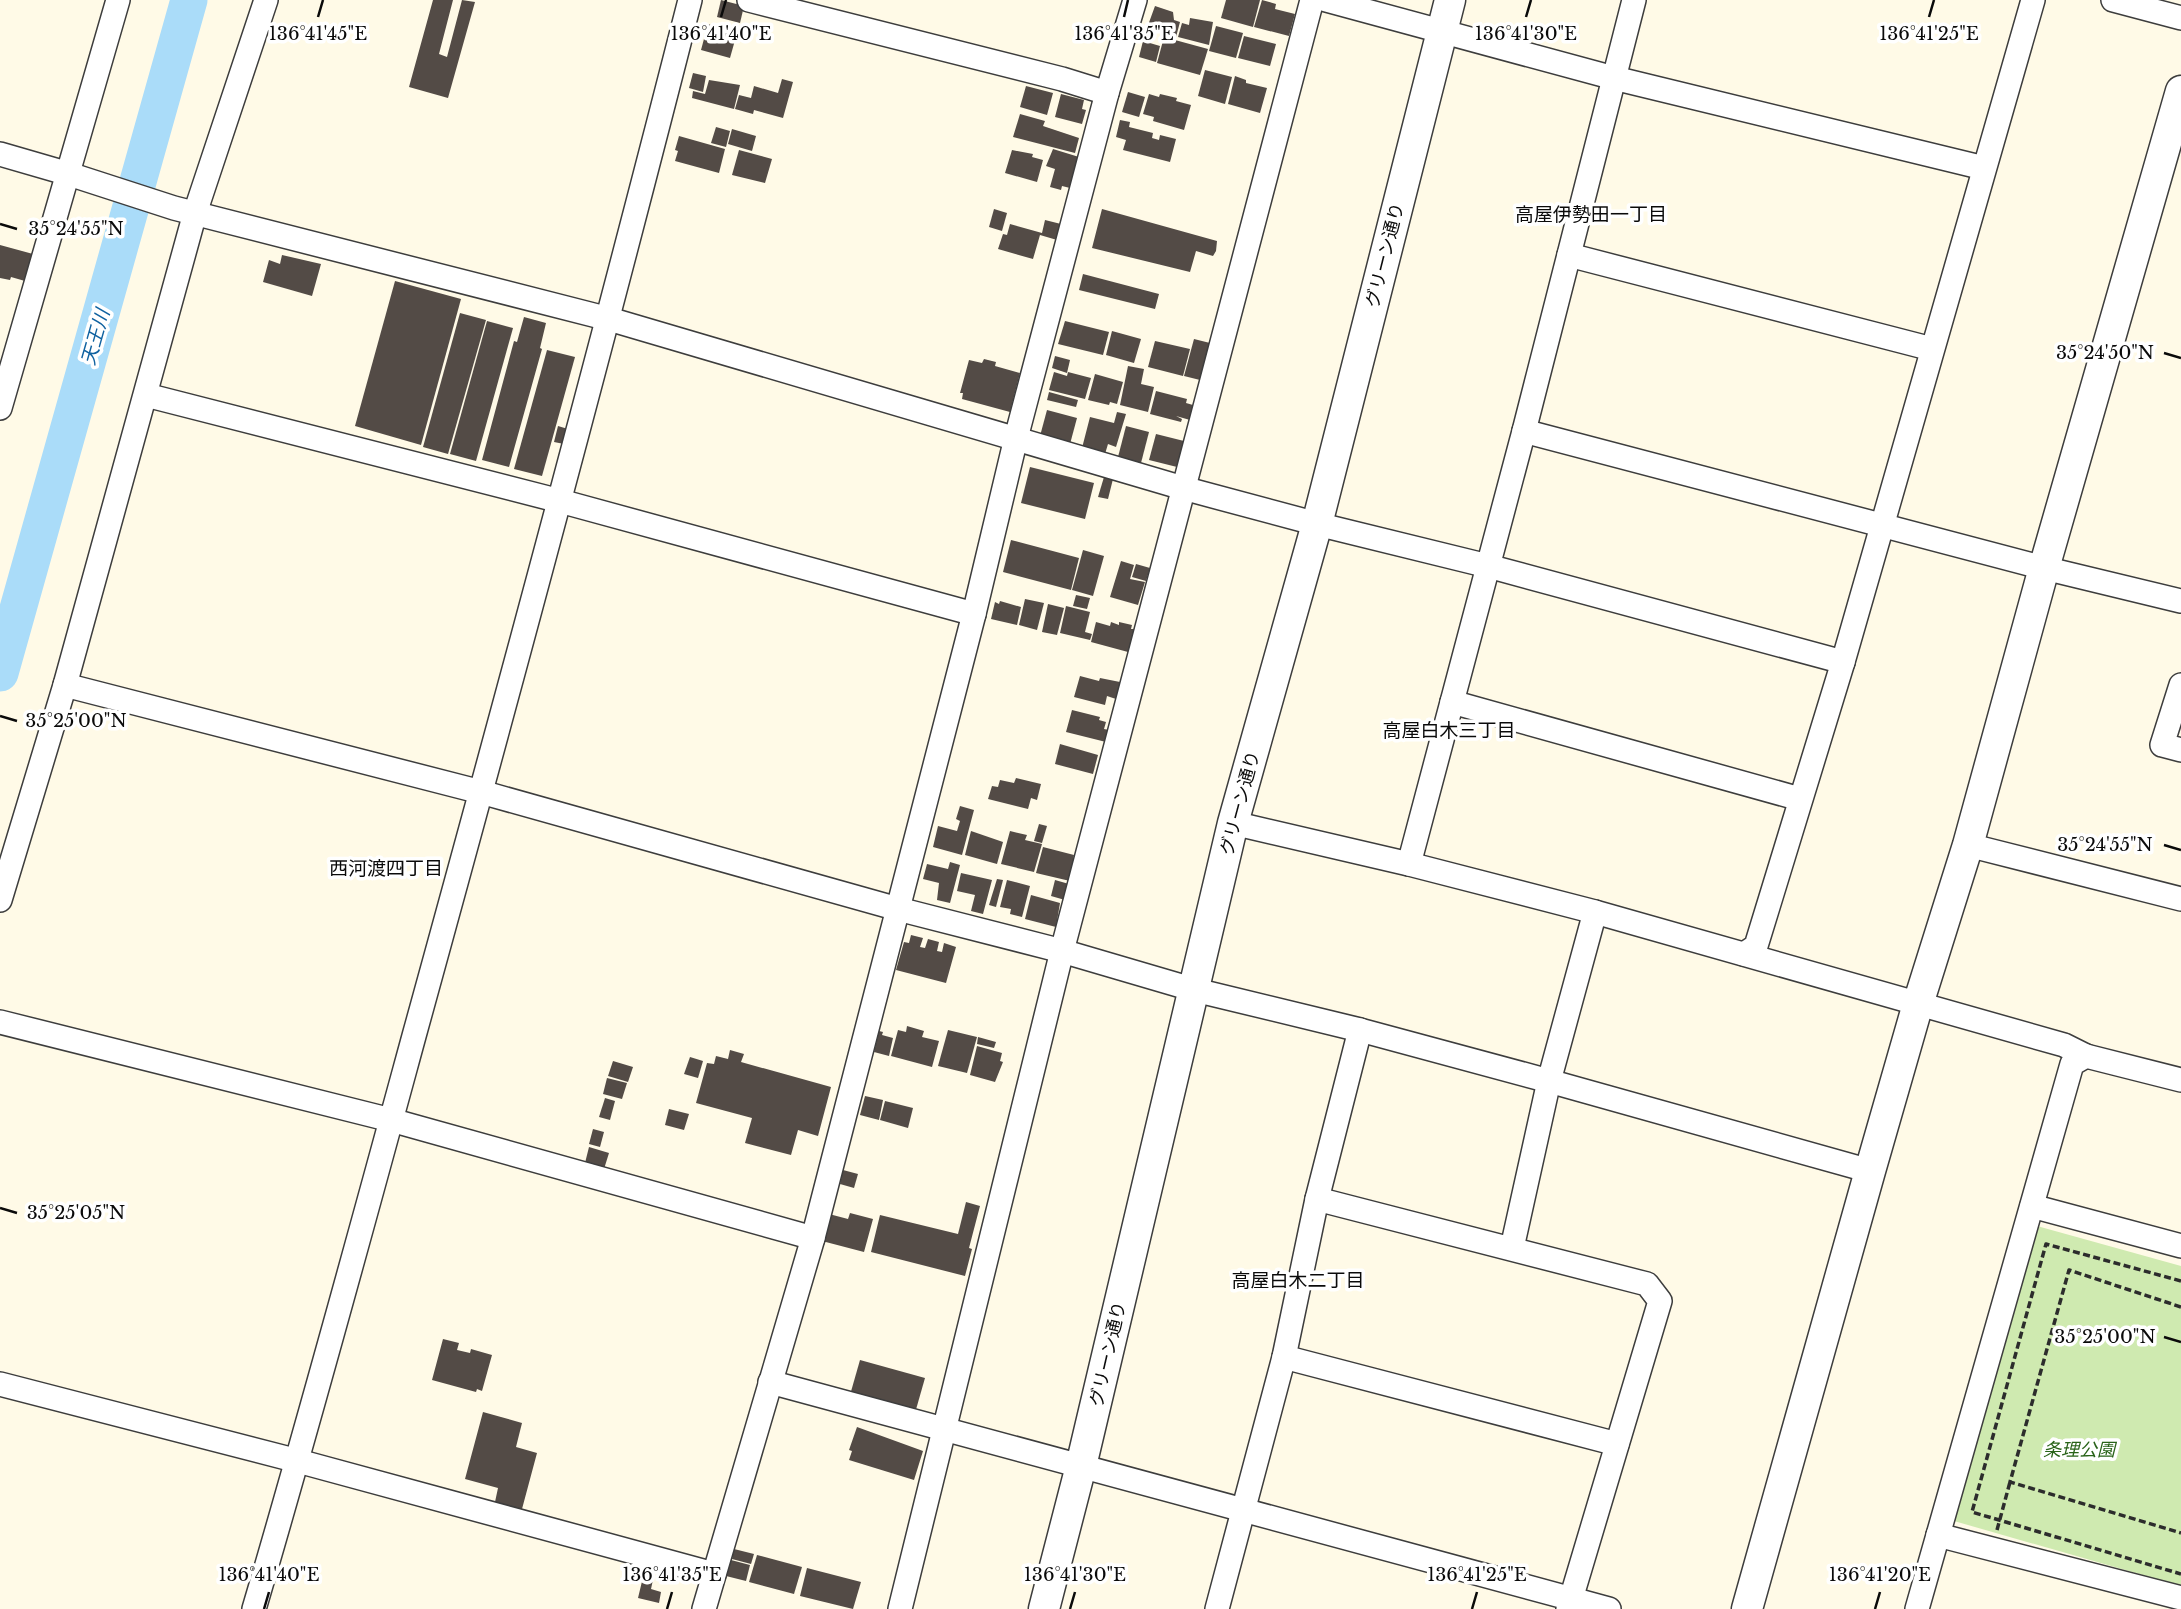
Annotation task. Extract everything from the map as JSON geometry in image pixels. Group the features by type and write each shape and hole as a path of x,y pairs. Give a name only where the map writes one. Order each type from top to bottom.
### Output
{"street":[{"path":"0,408 8,349 77,177 118,0"},
{"path":"0,900 65,685 146,395 184,211 266,0"},
{"path":"254,1609 298,1461 481,792 609,319 690,0"},
{"path":"748,0 1062,79 1107,93"},
{"path":"704,1609 813,1238 974,614 1016,438 1107,93 1135,0"},
{"path":"900,1609 1062,951 1312,0"},
{"path":"1326,0 1614,78 1984,168"},
{"name":"グリーン通り","path":"1044,1609 1081,1466 1233,823 1317,524 1450,0"},
{"path":"1409,864 1524,431 1634,0"},
{"path":"1744,954 1756,946 1843,662 2033,0"},
{"path":"2113,0 2181,18"},
{"path":"1747,1609 1918,1004 1968,845 2044,568 2181,91"},
{"path":"0,154 184,211 609,319 1183,488 1488,566 1843,662"},
{"path":"1569,255 1933,349"},
{"path":"146,395 560,500 974,614"},
{"path":"1524,431 2044,568 2181,601"},
{"path":"65,685 481,792 898,909 1062,951 1195,990 1360,1030 1870,1171"},
{"path":"2181,685 2162,745 2181,750"},
{"path":"1452,702 1800,799"},
{"path":"1233,823 1409,864 1595,912 2064,1045 2086,1056 2181,1080"},
{"path":"1968,845 2181,899"},
{"path":"1512,1248 1549,1081 1595,912"},
{"path":"0,1022 391,1120 813,1238"},
{"path":"1217,1609 1284,1357 1317,1199 1360,1030"},
{"path":"1917,1609 2072,1064 2086,1056"},
{"path":"1317,1199 1647,1284 1660,1301 1569,1604"},
{"path":"2032,1206 2181,1246"},
{"path":"1284,1357 1617,1444"},
{"path":"770,1382 1245,1509 1569,1604 1609,1609"},
{"path":"0,1384 298,1461 714,1574"},
{"path":"1938,1535 2181,1598"}],"path":[{"path":"2181,1281 2046,1244 1972,1512 2181,1574"},
{"path":"2000,1519 2069,1270 2181,1307"},
{"path":"2010,1482 2181,1532"}],"green space":[{"name":"条理公園","path":"2037,1226 2181,1266 2181,1586 1954,1521"}],"building":[{"path":"433,0 453,0 439,54 447,57 462,0 475,2 448,98 409,87"},
{"path":"721,0 744,6 740,23 717,17"},
{"path":"1226,0 1260,0 1253,27 1221,18"},
{"path":"1262,0 1276,4 1275,9 1295,14 1289,36 1254,27"},
{"path":"1155,6 1173,12 1174,20 1180,22 1176,37 1147,28"},
{"path":"1190,18 1213,22 1209,45 1178,37 1182,23 1189,25"},
{"path":"708,24 737,33 730,58 701,50"},
{"path":"1216,26 1243,33 1236,58 1209,51"},
{"path":"1244,36 1276,44 1270,66 1238,58"},
{"path":"1164,37 1208,49 1200,75 1157,63"},
{"path":"1143,41 1160,46 1156,62 1139,57"},
{"path":"1205,70 1232,77 1225,104 1198,96"},
{"path":"693,73 706,76 703,92 689,88"},
{"path":"1235,76 1246,80 1246,83 1267,88 1260,113 1228,104"},
{"path":"782,79 793,82 783,118 754,110 753,114 735,109 739,95 751,98 754,86 778,93"},
{"path":"709,80 740,85 734,109 692,98 693,91 705,94"},
{"path":"1026,86 1053,93 1047,115 1020,107"},
{"path":"1128,92 1145,97 1139,117 1122,112"},
{"path":"1061,94 1084,100 1082,109 1086,110 1082,124 1055,117"},
{"path":"1149,94 1177,98 1176,101 1191,105 1184,130 1153,121 1154,117 1143,114"},
{"path":"1020,114 1045,121 1043,126 1079,138 1075,153 1013,137"},
{"path":"1120,120 1130,122 1129,127 1153,133 1152,138 1159,140 1160,135 1176,139 1170,162 1123,150 1126,140 1116,137"},
{"path":"716,127 730,131 726,147 711,143"},
{"path":"732,129 756,136 752,151 728,144"},
{"path":"679,136 725,149 719,173 675,161"},
{"path":"1053,149 1079,157 1070,188 1062,186 1061,190 1050,187 1055,169 1046,166"},
{"path":"739,150 772,159 765,183 732,175"},
{"path":"1012,150 1033,154 1032,157 1043,160 1037,182 1005,173"},
{"path":"994,209 1007,213 1002,231 989,227"},
{"path":"1102,209 1217,241 1216,251 1213,256 1196,251 1190,272 1092,248"},
{"path":"1045,220 1061,224 1057,240 1040,235 1033,259 998,249 1010,224 1042,233"},
{"path":"0,245 33,254 25,281 11,277 10,280 0,278"},
{"path":"282,255 321,264 312,296 263,282 269,260 280,264"},
{"path":"1083,274 1159,294 1155,309 1079,290"},
{"path":"395,281 461,299 421,445 355,426"},
{"path":"460,313 486,320 448,454 423,447"},
{"path":"524,317 546,323 540,348 542,349 509,467 482,460 514,341 517,342"},
{"path":"487,321 513,328 476,461 450,454"},
{"path":"1065,321 1109,332 1103,355 1058,344"},
{"path":"1112,331 1141,339 1134,363 1106,355"},
{"path":"1194,339 1210,343 1200,380 1184,376"},
{"path":"1155,341 1190,349 1183,376 1148,367"},
{"path":"547,350 575,357 542,476 514,469"},
{"path":"1055,356 1070,360 1067,373 1052,368"},
{"path":"984,359 996,362 995,366 1020,373 1010,412 962,399 963,393 960,393 969,360 982,363"},
{"path":"1128,366 1144,369 1141,384 1154,387 1148,412 1120,405"},
{"path":"1054,372 1067,376 1068,372 1091,378 1085,399 1049,390"},
{"path":"1095,374 1123,382 1117,404 1088,400"},
{"path":"1156,391 1187,399 1186,403 1193,405 1190,420 1176,416 1182,419 1181,422 1150,414"},
{"path":"1049,392 1078,400 1076,407 1047,400"},
{"path":"1047,410 1077,418 1070,444 1040,436"},
{"path":"1117,412 1126,414 1116,447 1108,444 1105,454 1082,448 1090,417 1114,423"},
{"path":"558,426 568,429 564,444 554,442"},
{"path":"1126,426 1149,432 1141,463 1118,457"},
{"path":"1156,434 1184,441 1177,467 1149,460"},
{"path":"1030,467 1094,483 1085,519 1021,503"},
{"path":"1104,477 1113,479 1108,499 1098,497"},
{"path":"1011,540 1079,558 1071,590 1003,572"},
{"path":"1083,550 1104,556 1093,596 1072,590"},
{"path":"1121,561 1134,565 1130,579 1145,582 1138,605 1110,597"},
{"path":"1136,564 1150,568 1146,581 1132,577"},
{"path":"1076,595 1090,598 1087,609 1073,606"},
{"path":"1025,599 1044,603 1037,630 1019,625"},
{"path":"1000,601 1021,607 1017,625 991,619 995,602 999,604"},
{"path":"1048,604 1064,608 1057,635 1042,632"},
{"path":"1066,606 1090,612 1085,632 1092,634 1090,640 1060,633"},
{"path":"1096,622 1110,626 1111,622 1132,625 1131,629 1134,629 1128,652 1091,642"},
{"path":"1080,676 1099,681 1100,678 1120,682 1116,699 1107,696 1105,705 1074,697"},
{"path":"1072,710 1100,717 1099,720 1106,722 1104,729 1109,730 1106,742 1066,732"},
{"path":"1060,744 1098,755 1093,774 1055,764"},
{"path":"1016,778 1041,784 1037,800 1031,798 1028,809 988,799 992,786 998,787 1000,780 1014,783"},
{"path":"960,806 974,810 962,855 933,847 938,826 957,831 960,821 956,819"},
{"path":"1039,824 1047,826 1042,843 1034,841"},
{"path":"971,831 1003,842 997,864 965,855"},
{"path":"1010,831 1027,835 1025,840 1042,844 1034,872 1001,864"},
{"path":"1043,847 1074,855 1070,881 1036,873"},
{"path":"950,862 960,865 950,903 937,900 939,883 923,879 927,864 948,869"},
{"path":"961,873 992,880 983,914 971,911 975,895 957,891"},
{"path":"997,879 1003,880 996,907 989,905"},
{"path":"1007,880 1030,886 1022,917 1010,914 1011,909 1000,907"},
{"path":"1055,880 1069,884 1065,900 1051,896"},
{"path":"1031,895 1060,903 1056,927 1025,919"},
{"path":"911,935 923,938 920,947 925,948 928,939 939,942 937,951 942,952 944,943 956,947 946,983 896,970 904,942 909,943"},
{"path":"907,1026 924,1031 922,1037 939,1041 932,1067 891,1056 898,1030 906,1032"},
{"path":"948,1030 977,1037 967,1073 938,1066"},
{"path":"879,1031 883,1032 882,1035 893,1038 889,1056 874,1052"},
{"path":"978,1037 996,1042 994,1048 977,1044"},
{"path":"977,1046 1002,1053 1000,1061 1003,1062 995,1082 970,1075"},
{"path":"730,1050 744,1054 741,1062 831,1087 818,1136 798,1130 791,1155 745,1143 752,1118 696,1103 707,1063 714,1064 716,1056 728,1059"},
{"path":"690,1057 703,1061 698,1078 684,1074"},
{"path":"613,1061 633,1067 628,1082 608,1076"},
{"path":"607,1078 627,1083 622,1099 603,1094"},
{"path":"865,1096 883,1100 879,1120 860,1115"},
{"path":"605,1098 615,1101 610,1120 599,1117"},
{"path":"885,1101 913,1108 908,1128 880,1120"},
{"path":"669,1109 689,1114 684,1130 665,1125"},
{"path":"593,1129 604,1132 600,1147 589,1144"},
{"path":"589,1147 609,1153 604,1169 585,1163"},
{"path":"843,1170 858,1174 854,1188 840,1184"},
{"path":"966,1202 980,1206 965,1276 871,1252 880,1215 958,1234"},
{"path":"850,1213 873,1219 864,1252 822,1241 829,1214 848,1219"},
{"path":"443,1339 459,1343 457,1350 470,1353 471,1349 492,1355 482,1391 477,1389 476,1392 432,1380"},
{"path":"860,1360 925,1378 915,1413 850,1395"},
{"path":"483,1412 522,1423 516,1447 537,1453 522,1509 495,1502 498,1488 465,1479"},
{"path":"857,1427 923,1451 914,1480 849,1460 852,1451 849,1450"},
{"path":"734,1549 754,1554 751,1564 732,1559"},
{"path":"757,1555 802,1567 794,1594 749,1582"},
{"path":"731,1560 750,1565 746,1581 726,1576"},
{"path":"807,1568 861,1582 853,1609 800,1596"},
{"path":"644,1573 654,1575 651,1589 661,1592 659,1603 638,1598"}],"waterway":[{"name":"天王川","path":"0,673 189,0"}],"district":[{"name":"高屋伊勢田一丁目","path":"1591,214"},
{"name":"高屋白木三丁目","path":"1449,730"},
{"name":"西河渡四丁目","path":"386,868"},
{"name":"高屋白木二丁目","path":"1298,1280"}]}
